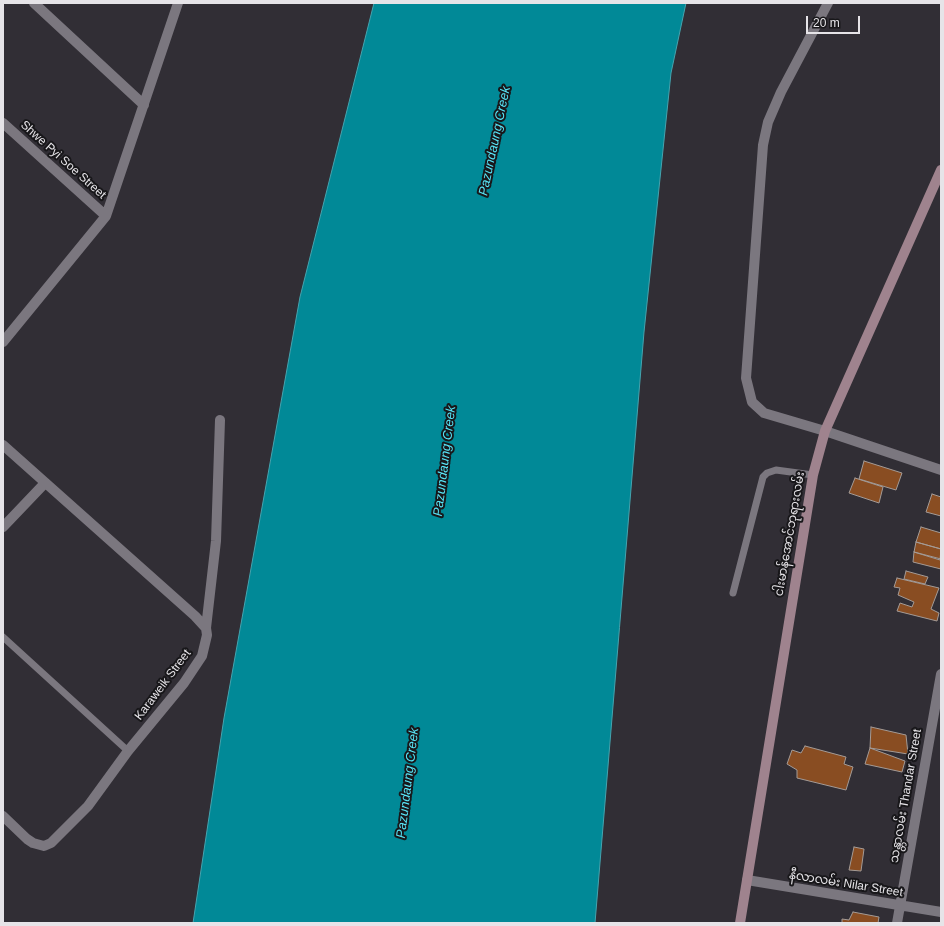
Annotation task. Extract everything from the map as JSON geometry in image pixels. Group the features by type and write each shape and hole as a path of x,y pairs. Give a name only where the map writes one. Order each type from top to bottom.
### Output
{"main road":[{"name":"ငါးမာန်အောင်ဘုရားလမ်း","path":"740,923 813,476 825,431 941,170"}],"street":[{"path":"34,3 144,104"},
{"path":"3,342 106,216 178,3"},
{"path":"828,3 780,92 768,122 763,145 746,378 752,402 764,413 825,431 941,470"},
{"name":"Shwe Pyi Soe Street","path":"3,123 106,216"},
{"name":"Karaweik Street","path":"3,816 33,843 44,846 48,845 88,806 128,750 184,683 202,656 207,640 206,628 216,540 220,420"},
{"path":"3,444 195,616 206,628"},
{"path":"3,527 45,483"},
{"name":"သန္တာလမ်း Thandar Street","path":"897,923 941,674"},
{"name":"နီလာလမ်း Nilar Street","path":"747,880 941,912"}],"lane":[{"path":"733,593 763,477 767,473 776,470 813,476"},
{"path":"3,637 128,750"}],"water":[{"name":"Pazundaung Creek","path":"374,3 686,3 671,73 644,332 595,923 193,923 224,718 300,297"}],"building":[{"path":"864,461 902,473 896,490 859,479"},
{"path":"855,478 883,487 879,503 849,493"},
{"path":"932,494 941,497 941,516 926,512"},
{"path":"921,527 941,533 941,549 916,542"},
{"path":"916,542 941,549 940,560 914,552"},
{"path":"914,552 941,559 941,569 913,562"},
{"path":"906,571 928,577 925,584 904,579"},
{"path":"897,578 939,588 931,609 939,613 937,621 897,611 900,603 912,607 914,602 898,595 900,588 894,587"},
{"path":"871,727 906,735 908,754 870,748"},
{"path":"805,746 846,757 844,764 853,767 846,790 797,778 797,770 787,764 792,750 801,753"},
{"path":"870,748 905,761 902,772 865,764"},
{"path":"854,847 864,849 861,871 849,870"},
{"path":"853,912 879,917 878,923 842,923 842,919 849,920"}]}
